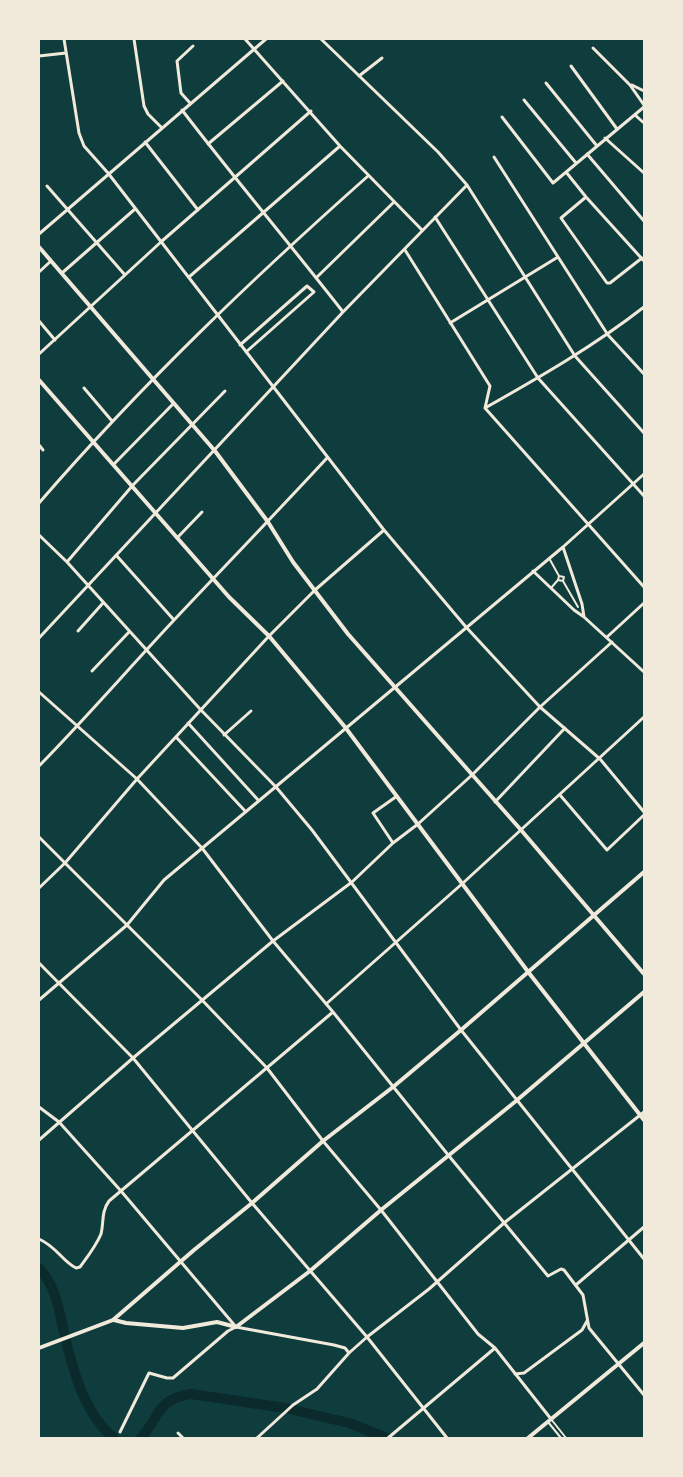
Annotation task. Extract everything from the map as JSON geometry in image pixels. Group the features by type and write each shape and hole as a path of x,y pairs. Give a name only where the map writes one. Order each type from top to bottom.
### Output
{"street":[{"path":"64,39 81,140 162,241 384,530 466,627 540,707 600,759 644,813 607,850 560,795"},
{"path":"134,39 144,105 148,114 162,128"},
{"path":"245,39 340,146 422,230"},
{"path":"39,234 266,39"},
{"path":"321,39 438,152 467,185 575,356 644,433"},
{"path":"190,103 181,93 177,61 193,46"},
{"path":"502,117 553,183 644,106 630,85 593,48"},
{"path":"39,56 66,53"},
{"path":"359,76 382,58"},
{"path":"571,66 617,129"},
{"path":"208,144 283,81"},
{"path":"546,83 597,146"},
{"path":"630,85 644,91"},
{"path":"525,100 576,163"},
{"path":"182,110 343,312"},
{"path":"39,354 162,241 311,111"},
{"path":"635,115 644,123"},
{"path":"606,138 644,173"},
{"path":"145,142 198,210"},
{"path":"189,278 340,146"},
{"path":"587,154 644,221"},
{"path":"494,157 608,335 644,374"},
{"path":"566,172 643,260 609,284 561,218 586,197"},
{"path":"39,503 152,378 290,245 368,176"},
{"path":"39,638 343,312 467,185"},
{"path":"47,186 125,275"},
{"path":"316,278 394,202"},
{"path":"62,273 135,209"},
{"path":"435,217 538,378 644,496"},
{"path":"39,247 215,451 268,522 293,562 348,634 644,974"},
{"path":"405,250 490,386 484,408"},
{"path":"450,323 558,257"},
{"path":"39,272 51,261"},
{"path":"240,345 308,286 314,292 246,352"},
{"path":"484,408 575,356 608,335 644,307"},
{"path":"278,312 284,318"},
{"path":"39,321 55,340"},
{"path":"39,380 213,579 269,636 345,727 529,973 643,1116 504,1223 438,1281 367,1337 349,1353 317,1389 293,1405 257,1438"},
{"path":"84,388 112,421"},
{"path":"67,562 133,485 225,391"},
{"path":"114,464 173,404"},
{"path":"484,408 644,587"},
{"path":"39,445 43,450"},
{"path":"39,766 79,726 174,620 327,458"},
{"path":"39,1000 127,925 164,880 563,547 644,474"},
{"path":"177,538 202,512"},
{"path":"39,888 269,636 315,590 384,530"},
{"path":"39,535 67,562 224,735 276,787 352,882 395,943 516,1101 644,1259"},
{"path":"563,547 584,616"},
{"path":"116,555 174,620"},
{"path":"549,558 559,576 551,588"},
{"path":"533,571 644,672"},
{"path":"559,576 572,574"},
{"path":"564,577 563,581 578,608"},
{"path":"558,580 563,581"},
{"path":"78,631 104,603"},
{"path":"607,637 644,603"},
{"path":"574,610 582,604"},
{"path":"92,671 129,632"},
{"path":"39,1140 273,941 352,882 393,843 418,824 472,775 540,707 612,642"},
{"path":"39,692 137,779 202,848 273,941 548,1276 561,1269 576,1284 583,1295 589,1328 644,1395"},
{"path":"224,735 252,711"},
{"path":"326,1004 463,883 644,717"},
{"path":"188,723 259,801"},
{"path":"495,802 565,728"},
{"path":"176,737 246,812"},
{"path":"393,843 373,813 397,796"},
{"path":"39,837 267,1068 322,1141 381,1210 478,1334 495,1348 561,1438"},
{"path":"39,1348 113,1320 322,1141 393,1087 529,973 644,872"},
{"path":"39,963 133,1058 252,1203 367,1337 447,1438"},
{"path":"120,1432 146,1375 152,1372 173,1378 228,1331 236,1328 310,1271 644,993"},
{"path":"39,1239 56,1249 71,1266 80,1267 99,1238 105,1206 333,1012"},
{"path":"39,1107 59,1122 121,1191 236,1328"},
{"path":"576,1284 644,1227"},
{"path":"217,1322 222,1313"},
{"path":"515,1374 524,1372 582,1330 587,1319"},
{"path":"113,1320 183,1328 217,1322 236,1328 334,1345 345,1348 349,1353"},
{"path":"528,1438 644,1343"},
{"path":"388,1438 495,1348"},
{"path":"549,1420 566,1438"},
{"path":"178,1433 183,1438"}],"waterway":[{"path":"39,1268 56,1298 81,1390 95,1416 114,1438"},
{"path":"141,1438 165,1404 180,1396 191,1394 285,1408 349,1423 387,1438"}]}
